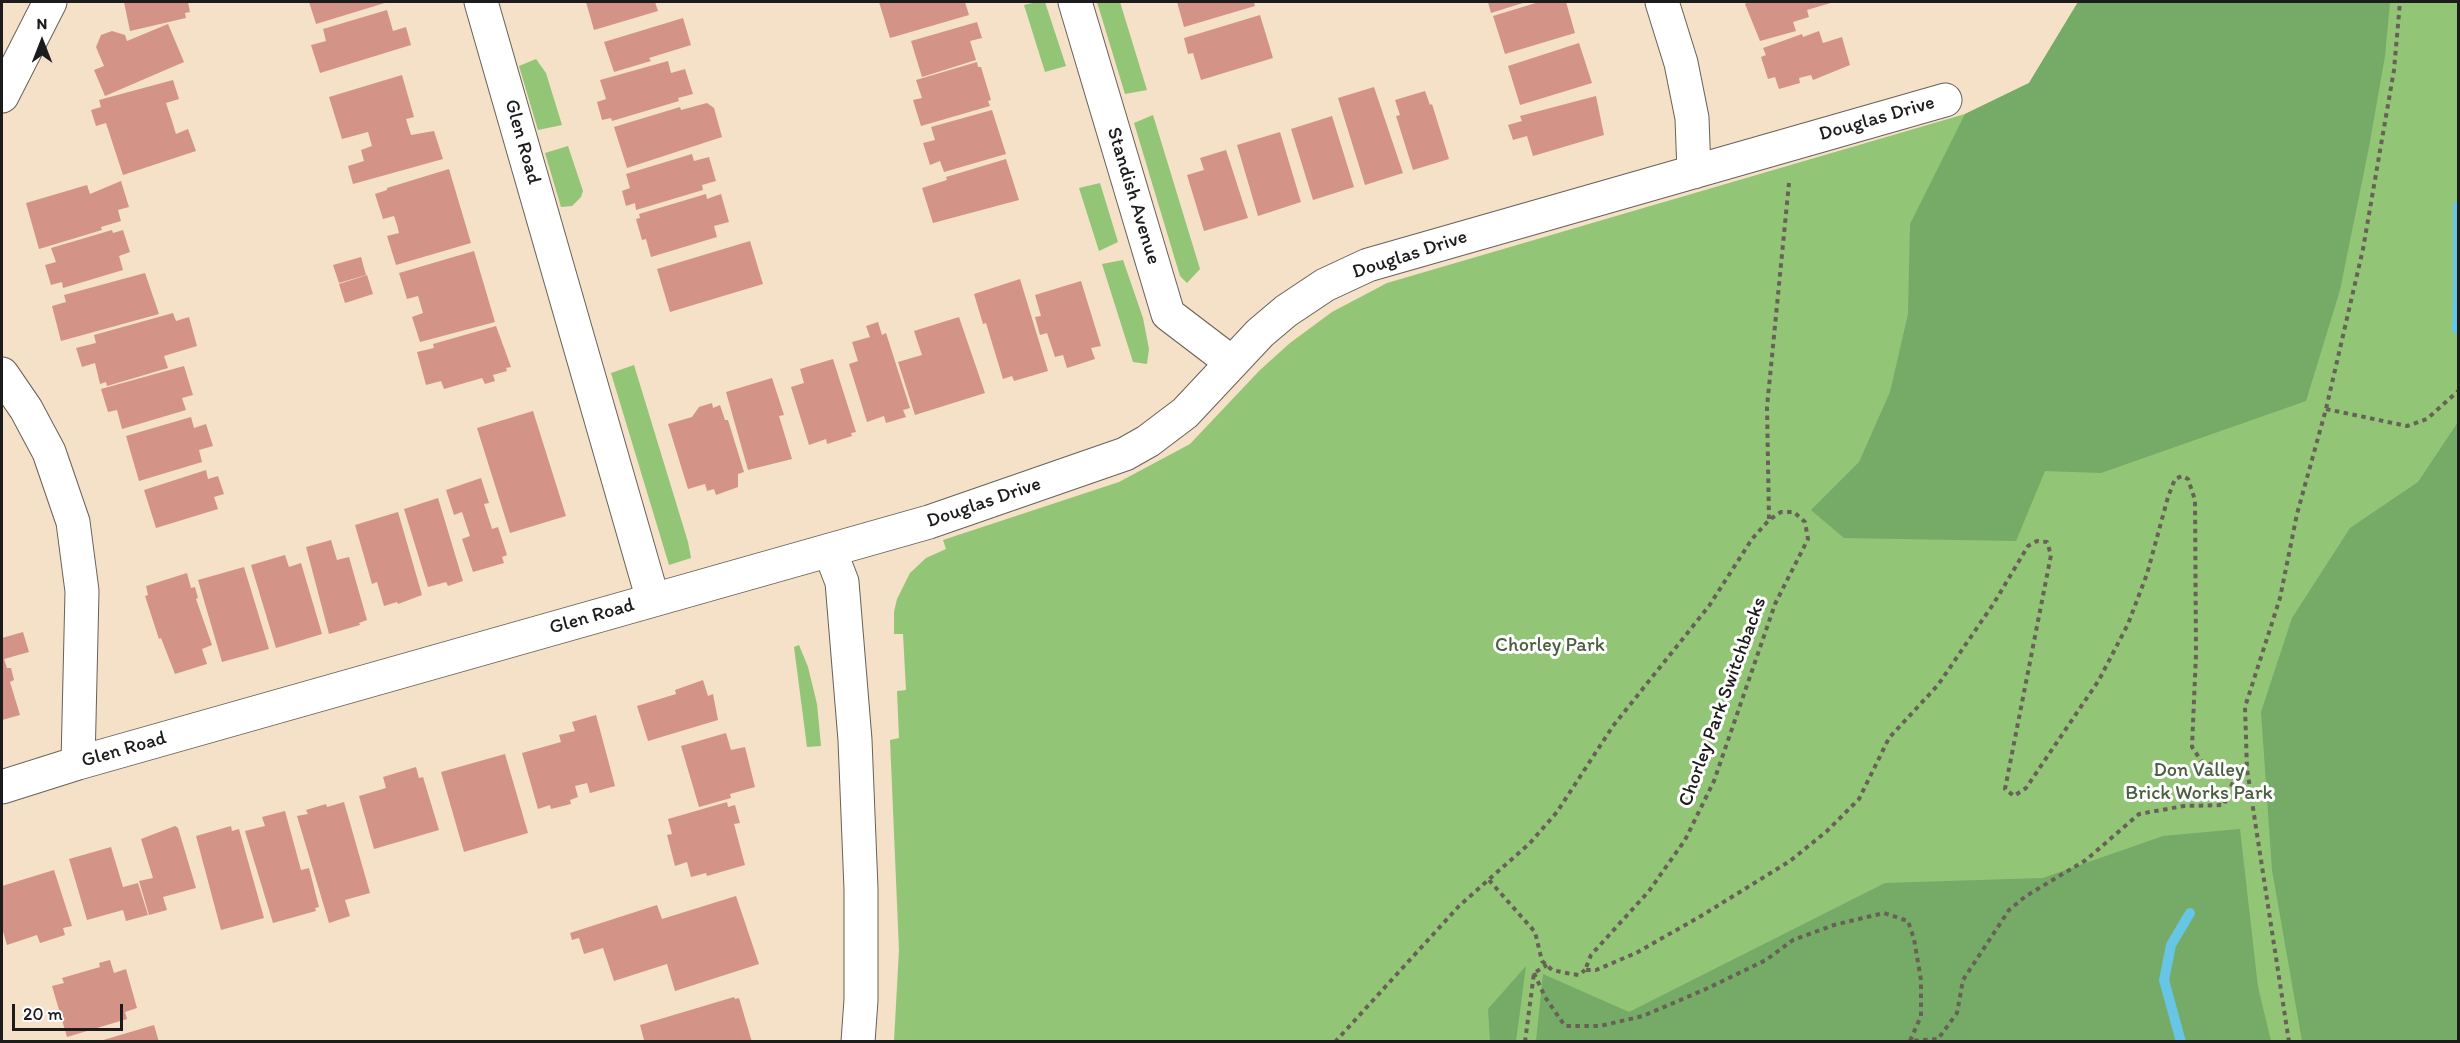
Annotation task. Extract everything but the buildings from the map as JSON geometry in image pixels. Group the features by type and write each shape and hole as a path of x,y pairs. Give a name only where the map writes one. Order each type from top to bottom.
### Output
{"street":[{"path":"2,96 50,2"},
{"name":"Glen Road","path":"2,787 78,763 653,600 482,2"},
{"name":"Standish Avenue","path":"1074,2 1168,314 1231,362"},
{"path":"1662,2 1681,63 1692,118 1694,172"},
{"name":"Douglas Drive","path":"653,600 929,522 1125,454 1168,428 1231,362 1286,311 1325,285 1368,265 1945,100"},
{"path":"2,374 26,409 49,452 73,522 82,591 78,763"},
{"path":"830,551 842,582 855,740 861,911 861,1000 858,1041"}],"path":[{"path":"2289,1041 2247,769 2246,707 2280,598 2297,514 2326,410 2363,249 2394,70 2400,2"},
{"path":"1768,520 1767,407 1792,143"},
{"path":"2326,410 2407,426 2427,419 2458,392"},
{"path":"1489,880 1522,915 1534,932 1542,961 1552,970 1571,974 1579,975 1585,970 1596,970 1636,953 1701,916 1790,861 1827,831 1859,799 1889,738 1938,685 1994,603 2028,546 2037,541 2047,542 2051,555 2005,789 2014,796 2026,788 2099,680 2128,624 2147,574 2168,497 2175,479 2182,476 2188,479 2195,500 2196,654 2192,747 2202,762 2247,769"},
{"name":"Chorley Park Switchbacks","path":"1335,1041 1459,906 1530,843 1557,812 1613,726 1709,606 1752,539 1768,520 1781,512 1794,512 1805,522 1808,539 1775,604 1714,781 1685,840 1649,891 1592,955 1585,970"},
{"path":"1534,973 1545,997 1565,1026 1600,1026 1643,1016 1706,989 1766,960 1793,940 1834,925 1884,913 1908,921 1914,939 1921,980 1921,1016 1910,1041 1938,1039 1957,1013 1962,980 2009,910 2026,896 2086,860 2139,814 2184,806 2224,805 2238,769"},
{"path":"1534,973 1547,965"},
{"path":"1525,1041 1534,973"}],"green space":[{"path":"1045,2 1066,66 1045,72 1024,5"},
{"path":"1097,2 1120,2 1147,90 1125,94"},
{"name":"Chorley Park","path":"2078,2 2458,2 2458,1041 894,1041 899,950 890,740 899,738 897,691 906,690 903,634 894,634 894,612 897,599 910,573 926,558 946,549 943,540 1119,482 1190,444 1260,370 1290,343 1332,312 1387,283 1965,114 2029,83"},
{"path":"2078,2 2390,2 2385,56 2340,290 2306,401 2101,473 2045,471 2016,541 1844,538 1811,510 1859,462 1890,392 1908,314 1910,224 1965,114 2029,83"},
{"path":"536,59 546,73 562,125 538,130 519,66"},
{"path":"1153,115 1200,269 1187,283 1180,276 1134,123"},
{"path":"568,146 583,191 581,197 572,206 561,207 545,153"},
{"path":"1100,183 1118,242 1099,251 1079,188"},
{"path":"1123,260 1143,318 1149,349 1147,364 1133,362 1102,264"},
{"path":"634,365 691,558 669,565 611,373"},
{"path":"2458,422 2458,1041 2302,1041 2272,870 2261,712 2292,618 2350,528 2418,482"},
{"path":"799,645 808,667 817,704 821,746 807,747 794,647"},
{"path":"2240,829 2258,987 2271,1041 1536,1041 1543,974 1629,1012 1885,883 2043,878 2163,836"},
{"path":"1526,966 1516,1041 1490,1041 1488,1009"}],"waterway":[{"path":"2458,206 2458,291"},
{"path":"2457,329 2458,290"},
{"path":"2181,1042 2164,980 2171,945 2190,913"}],"park label":[{"name":"Don Valley Brick Works Park","path":"2199,782"}]}
